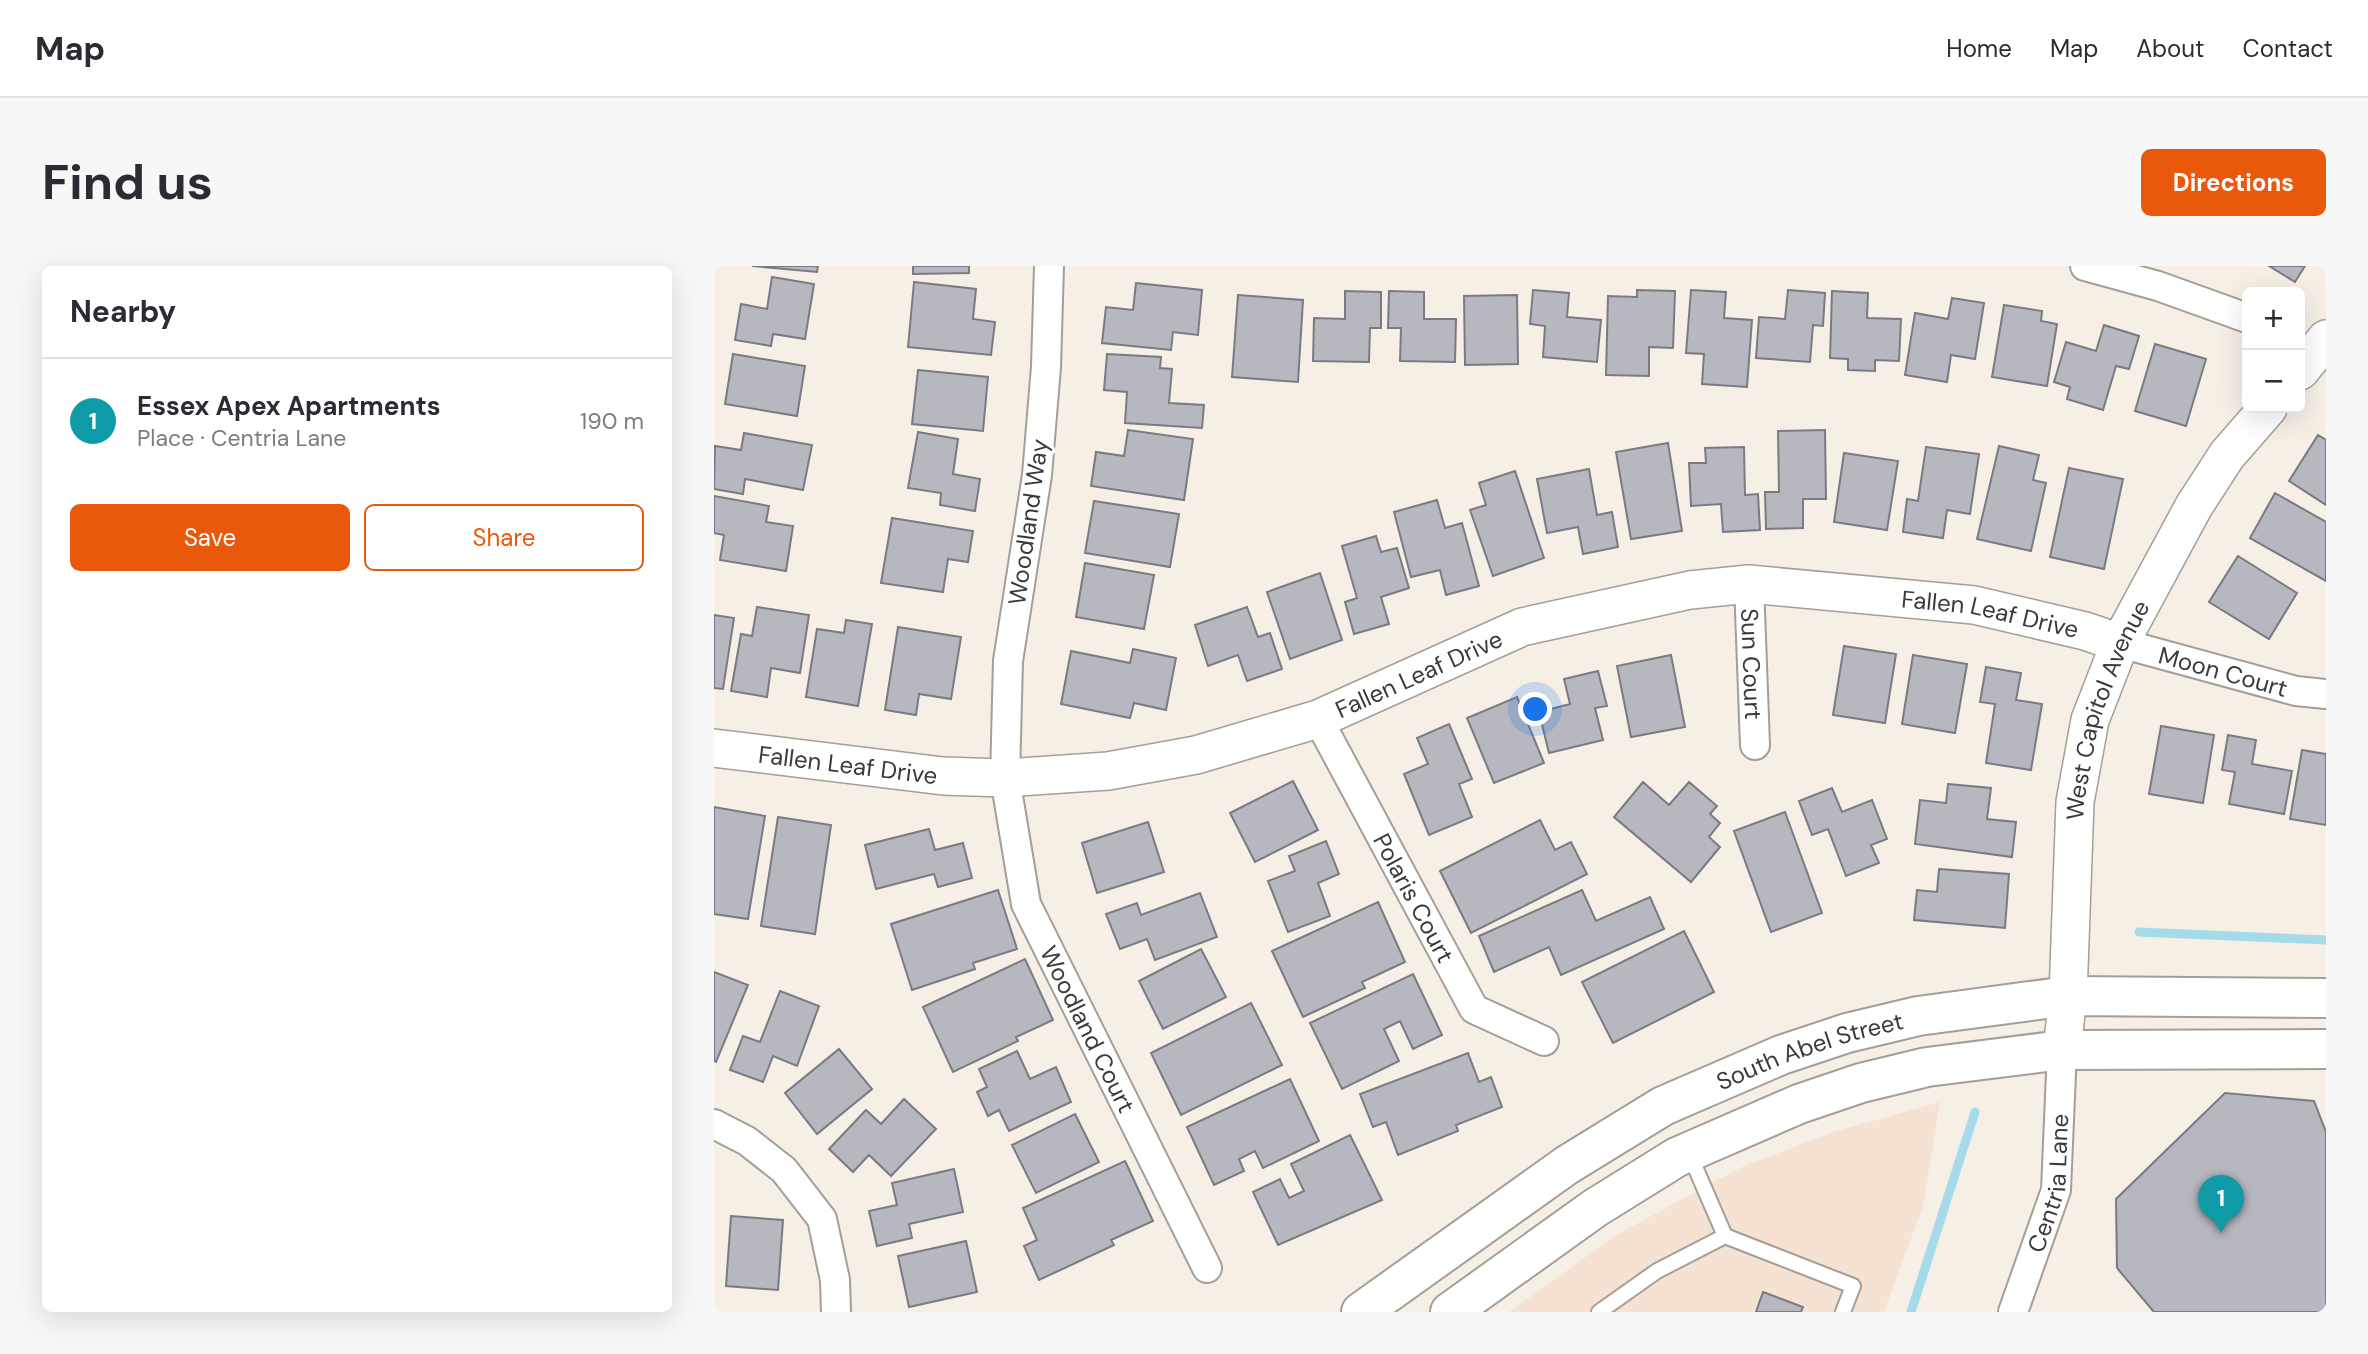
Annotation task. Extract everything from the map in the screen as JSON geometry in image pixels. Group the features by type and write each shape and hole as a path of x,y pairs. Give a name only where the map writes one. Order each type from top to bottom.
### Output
{"main road":[{"name":"South Abel Street","path":"1361,1312 1567,1165 1663,1106 1781,1055 1847,1033 1918,1016 2068,996 2326,998"},
{"name":"South Abel Street","path":"1450,1312 1595,1208 1688,1151 1799,1104 1898,1072 2062,1050 2326,1049"},
{"path":"1663,1106 1688,1151"}],"street":[{"name":"Woodland Way","path":"1005,778 1008,661 1037,475 1046,368 1049,266"},
{"path":"2085,266 2158,286 2242,316"},
{"name":"West Capitol Avenue","path":"2062,1050 2068,996 2076,802 2090,720 2120,643 2194,506 2227,455 2264,413"},
{"name":"Fallen Leaf Drive","path":"714,748 943,776 1005,778 1108,771 1196,755 1318,719 1522,627 1690,590 1749,584 1974,605 2085,631 2120,643"},
{"name":"Sun Court","path":"1749,584 1755,745"},
{"name":"Moon Court","path":"2120,643 2296,691 2326,694"},
{"name":"Polaris Court","path":"1318,719 1474,1009 1544,1041"},
{"name":"Woodland Court","path":"1005,778 1026,904 1207,1268"},
{"name":"Centria Lane","path":"2013,1312 2056,1191 2062,1050"},
{"path":"714,1124 747,1141 785,1170 822,1219 835,1280 836,1312"}],"lane":[{"path":"1688,1151 1725,1236 1853,1286 1843,1312"},
{"path":"1599,1312 1657,1271 1725,1236"}],"shaded area":[{"path":"1940,1102 1923,1206 1884,1312 1509,1312 1618,1234 1742,1167 1833,1132"}],"building":[{"path":"752,266 818,266 817,272"},
{"path":"913,266 969,266 969,273 913,274"},
{"path":"2269,266 2305,266 2295,282"},
{"path":"772,277 814,284 805,339 773,334 771,346 735,340 741,304 767,309"},
{"path":"914,282 976,289 973,319 995,322 991,355 908,347"},
{"path":"1136,283 1202,290 1198,335 1173,332 1171,350 1102,343 1106,307 1133,310"},
{"path":"1533,290 1569,293 1567,317 1601,320 1597,362 1543,357 1545,326 1530,324"},
{"path":"1637,290 1675,291 1673,348 1649,347 1649,376 1606,375 1608,296 1637,297"},
{"path":"1691,290 1726,292 1724,318 1752,320 1747,387 1702,384 1704,354 1686,353"},
{"path":"1788,290 1825,293 1823,326 1813,325 1810,362 1756,358 1759,317 1785,319"},
{"path":"1345,291 1381,292 1381,328 1370,328 1369,362 1313,361 1314,318 1345,319"},
{"path":"1389,291 1424,292 1424,319 1456,319 1455,362 1400,361 1401,328 1388,328"},
{"path":"1832,291 1868,293 1867,318 1901,319 1899,361 1875,360 1875,371 1848,370 1848,359 1830,358"},
{"path":"1238,295 1303,300 1298,382 1232,377"},
{"path":"1517,295 1518,364 1465,365 1464,296"},
{"path":"1952,298 1984,303 1975,359 1951,355 1947,382 1905,375 1915,313 1948,319"},
{"path":"2004,305 2042,311 2041,321 2057,324 2047,386 1992,377"},
{"path":"2104,325 2139,336 2129,369 2116,366 2103,410 2067,399 2070,387 2054,382 2066,342 2096,351"},
{"path":"2155,344 2206,359 2186,426 2135,411"},
{"path":"733,354 805,366 797,416 725,404"},
{"path":"1107,354 1161,357 1160,368 1172,369 1169,403 1204,405 1202,428 1125,423 1127,392 1104,390"},
{"path":"918,370 988,377 983,431 912,424"},
{"path":"1128,430 1193,439 1184,500 1091,486 1096,452 1124,456"},
{"path":"1825,430 1826,499 1803,499 1803,528 1766,529 1765,492 1779,492 1778,431"},
{"path":"918,432 958,439 953,474 980,479 975,511 940,505 941,493 908,488"},
{"path":"744,433 812,445 803,490 745,479 743,494 714,489 715,446 741,450"},
{"path":"2318,435 2326,440 2326,505 2289,481"},
{"path":"1668,443 1682,531 1631,539 1616,452"},
{"path":"1999,446 2039,455 2033,480 2046,483 2031,551 1977,539"},
{"path":"1744,447 1745,495 1758,494 1760,530 1723,532 1721,504 1691,506 1689,463 1706,463 1705,448"},
{"path":"1926,447 1979,454 1970,514 1947,510 1943,538 1903,532 1907,499 1918,501"},
{"path":"1844,453 1898,461 1887,530 1834,522"},
{"path":"2069,468 2123,479 2104,569 2050,557"},
{"path":"1589,469 1597,515 1612,512 1618,547 1583,554 1578,527 1547,533 1537,479"},
{"path":"1515,471 1544,558 1493,576 1470,510 1486,505 1479,483"},
{"path":"2275,493 2326,522 2326,581 2250,538"},
{"path":"714,496 769,506 766,522 793,526 786,571 720,560 724,535 714,533"},
{"path":"1437,500 1445,528 1462,523 1479,586 1446,595 1440,570 1411,577 1394,512"},
{"path":"1094,501 1179,514 1170,567 1085,553"},
{"path":"892,518 973,531 968,562 948,559 943,592 881,583"},
{"path":"1376,536 1381,552 1397,548 1409,588 1381,597 1389,624 1354,634 1345,602 1357,598 1342,546"},
{"path":"2238,556 2297,593 2269,639 2209,602"},
{"path":"1085,563 1154,575 1144,629 1076,617"},
{"path":"1320,573 1342,640 1290,659 1267,592"},
{"path":"757,607 809,615 800,673 771,668 767,697 731,691 741,634 752,636"},
{"path":"1247,607 1258,637 1270,633 1282,669 1247,681 1238,655 1208,666 1195,625"},
{"path":"714,615 734,618 723,689 714,688"},
{"path":"846,620 872,624 858,706 806,697 817,629 844,633"},
{"path":"898,627 961,637 951,699 919,694 916,715 885,710"},
{"path":"1844,646 1896,654 1885,723 1833,715"},
{"path":"1133,649 1176,658 1166,710 1134,703 1130,718 1061,704 1071,651 1130,663"},
{"path":"1671,655 1685,727 1631,737 1617,666"},
{"path":"1913,655 1967,664 1955,733 1902,724"},
{"path":"1986,667 2021,673 2016,700 2042,704 2031,770 1986,763 1995,704 1980,702"},
{"path":"1598,671 1607,706 1595,708 1603,740 1549,753 1539,712 1570,704 1564,679"},
{"path":"1517,697 1544,763 1494,783 1467,718"},
{"path":"1449,724 1472,779 1459,784 1472,817 1429,835 1404,774 1428,764 1417,738"},
{"path":"2161,726 2214,735 2203,803 2149,794"},
{"path":"2228,735 2256,740 2252,764 2292,771 2284,814 2229,804 2235,772 2222,770"},
{"path":"2302,750 2326,754 2326,825 2290,819"},
{"path":"1293,781 1318,830 1255,862 1230,813"},
{"path":"1643,782 1669,805 1689,782 1717,806 1710,814 1720,823 1709,837 1720,847 1691,882 1614,817"},
{"path":"1948,784 1991,788 1987,819 2016,822 2012,857 1915,844 1920,800 1946,803"},
{"path":"1832,788 1842,812 1872,800 1887,839 1871,845 1879,863 1846,876 1828,829 1812,835 1799,801"},
{"path":"714,807 765,816 748,919 714,914"},
{"path":"1785,812 1822,913 1771,932 1734,831"},
{"path":"778,817 831,825 815,934 761,926"},
{"path":"1540,820 1555,850 1571,842 1587,874 1471,933 1440,871"},
{"path":"1148,822 1164,872 1097,893 1082,843"},
{"path":"929,829 935,850 963,843 972,878 938,887 934,874 876,889 865,845"},
{"path":"1326,841 1339,874 1318,883 1330,916 1288,932 1268,881 1295,871 1289,856"},
{"path":"1939,869 2009,874 2005,928 1914,920 1917,890 1937,892"},
{"path":"998,890 1017,949 973,963 975,969 912,990 891,924"},
{"path":"1582,890 1596,921 1650,897 1664,929 1561,975 1549,947 1494,972 1479,936"},
{"path":"1200,893 1217,937 1155,960 1147,939 1120,949 1106,914 1137,903 1141,915"},
{"path":"1378,902 1405,962 1362,982 1365,988 1303,1017 1272,951"},
{"path":"1684,931 1714,992 1613,1043 1582,982"},
{"path":"1201,949 1226,997 1163,1029 1139,981"},
{"path":"1025,959 1053,1020 1016,1037 1018,1041 953,1072 923,1007"},
{"path":"714,972 748,985 716,1062 714,1061"},
{"path":"1413,974 1442,1035 1413,1049 1400,1021 1384,1029 1399,1061 1342,1089 1310,1023"},
{"path":"780,991 819,1006 797,1066 773,1056 763,1082 730,1070 743,1036 760,1042"},
{"path":"1251,1003 1282,1065 1181,1115 1151,1053"},
{"path":"839,1049 872,1089 817,1134 785,1093"},
{"path":"1017,1051 1030,1079 1056,1067 1071,1102 1009,1131 999,1110 988,1116 977,1092 987,1087 979,1069"},
{"path":"1468,1053 1479,1082 1491,1077 1502,1107 1456,1125 1458,1131 1398,1155 1386,1122 1373,1127 1360,1094"},
{"path":"1290,1079 1319,1141 1263,1168 1255,1151 1239,1159 1244,1171 1214,1185 1187,1127"},
{"path":"2225,1093 2314,1101 2326,1132 2326,1312 2154,1312 2117,1268 2116,1199"},
{"path":"904,1099 936,1129 891,1176 869,1155 853,1172 829,1149 866,1110 881,1124"},
{"path":"1075,1114 1099,1162 1036,1193 1012,1145"},
{"path":"1350,1135 1382,1200 1278,1245 1253,1192 1280,1179 1289,1198 1304,1191 1291,1164"},
{"path":"1125,1161 1153,1221 1111,1240 1114,1245 1039,1280 1024,1246 1037,1240 1023,1208"},
{"path":"954,1169 963,1212 909,1224 912,1238 877,1246 869,1211 897,1205 892,1183"},
{"path":"731,1216 783,1220 778,1290 726,1286"},
{"path":"966,1241 977,1292 909,1307 898,1256"},
{"path":"1763,1292 1803,1307 1801,1312 1756,1312"}],"waterway":[{"path":"2139,932 2326,940"},
{"path":"1911,1312 1975,1112"}],"place":[{"name":"Essex Apex Apartments","path":"2221,1233"}]}
